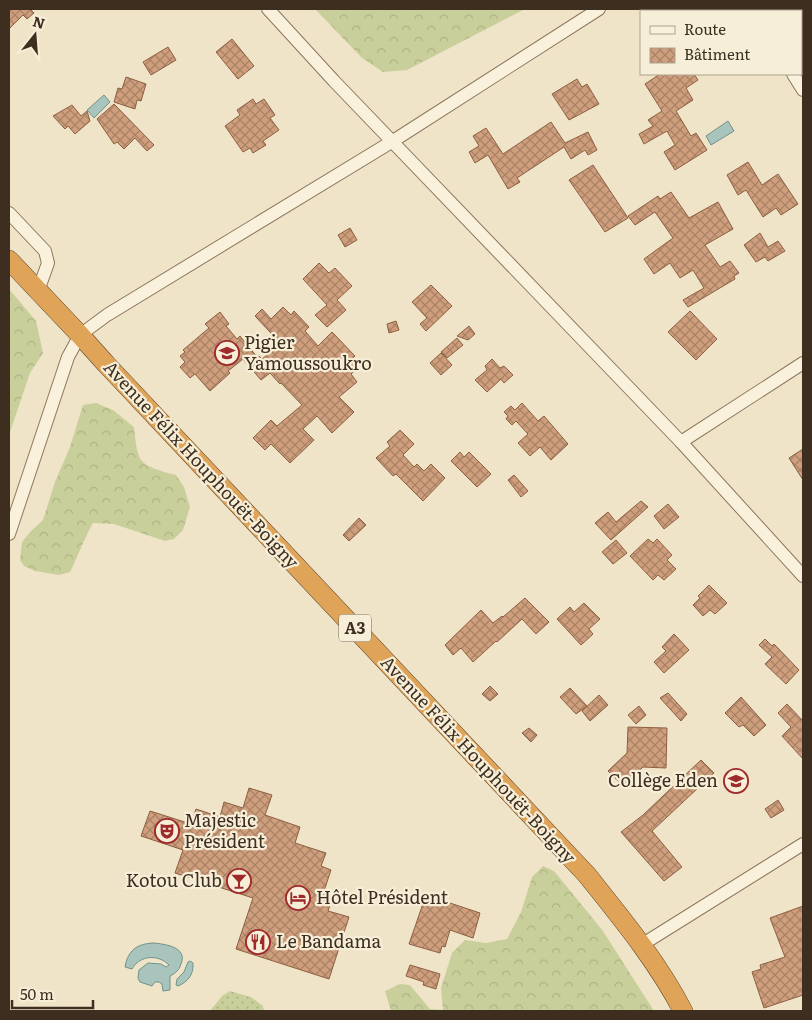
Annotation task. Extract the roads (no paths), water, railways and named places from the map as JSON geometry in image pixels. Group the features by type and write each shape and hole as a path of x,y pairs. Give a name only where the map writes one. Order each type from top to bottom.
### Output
{"highway":[{"name":"Avenue Félix Houphouët-Boigny","path":"9,260 574,861 643,944 683,1011"}],"street":[{"path":"268,9 681,442 803,576"},
{"path":"9,534 68,357 80,335 107,315 393,141 599,9"},
{"path":"794,75 803,90"},
{"path":"9,213 45,251 48,263 38,291"},
{"path":"681,442 803,363"},
{"path":"643,944 803,844"}],"water":[{"path":"104,95 110,102 94,118 87,110"},
{"path":"728,121 734,131 711,145 706,136"},
{"path":"153,943 174,948 181,954 182,958 179,968 170,976 170,990 163,991 162,984 159,982 155,982 152,986 140,982 138,978 139,970 148,963 161,964 166,967 169,965 165,961 149,958 135,964 132,969 125,967 128,956 134,949"},
{"path":"190,961 193,963 193,967 190,977 182,984 176,985 177,979 184,972"}],"place":[{"name":"Pigier Yamoussoukro","path":"227,353"},
{"name":"Collège Eden","path":"736,781"},
{"name":"Majestic Président","path":"167,831"},
{"name":"Kotou Club","path":"239,881"},
{"name":"Hôtel Président","path":"298,898"},
{"name":"Le Bandama","path":"258,942"}]}
